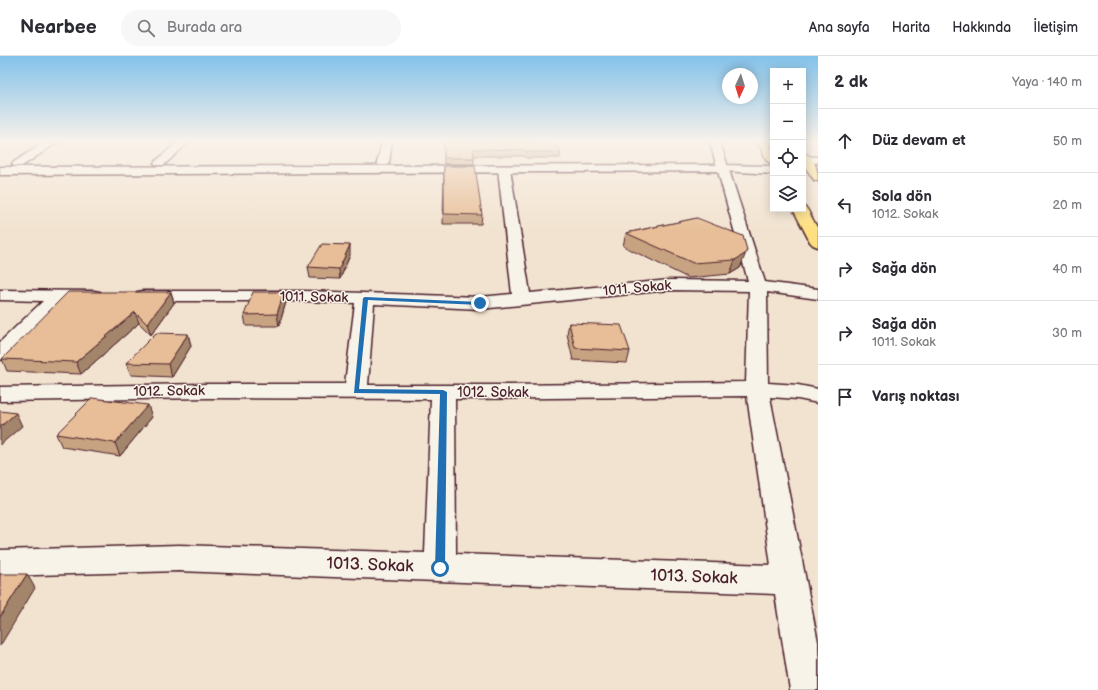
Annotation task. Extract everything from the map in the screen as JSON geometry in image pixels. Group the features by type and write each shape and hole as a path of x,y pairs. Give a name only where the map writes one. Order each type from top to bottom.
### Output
{"highway":[{"path":"802,212 818,242"}],"street":[{"path":"504,172 522,299"},
{"path":"723,172 758,286 757,389 809,690"},
{"name":"1011. Sokak","path":"0,295 365,298 480,303 670,285 758,286 818,294"},
{"path":"0,354 60,295"},
{"path":"356,391 365,298"},
{"name":"1012. Sokak","path":"0,394 208,391 443,392 757,389 798,392 818,396"},
{"path":"440,568 443,392"},
{"name":"1013. Sokak","path":"0,563 179,558 789,580"}],"building":[{"path":"444,172 476,172 482,215 444,214"},
{"path":"697,218 743,236 747,250 745,254 735,260 693,263 626,233"},
{"path":"322,244 350,245 339,269 308,267"},
{"path":"68,292 171,292 147,324 135,312 76,362 2,359"},
{"path":"253,292 284,292 277,314 244,315"},
{"path":"569,323 621,325 630,351 575,348"},
{"path":"156,333 188,334 168,364 126,363"},
{"path":"92,398 148,405 115,443 56,434"},
{"path":"0,411 16,413 0,427"},
{"path":"0,574 27,574 0,617"}],"route":[{"path":"440,568 443,392 356,391 365,298 480,303"}]}
